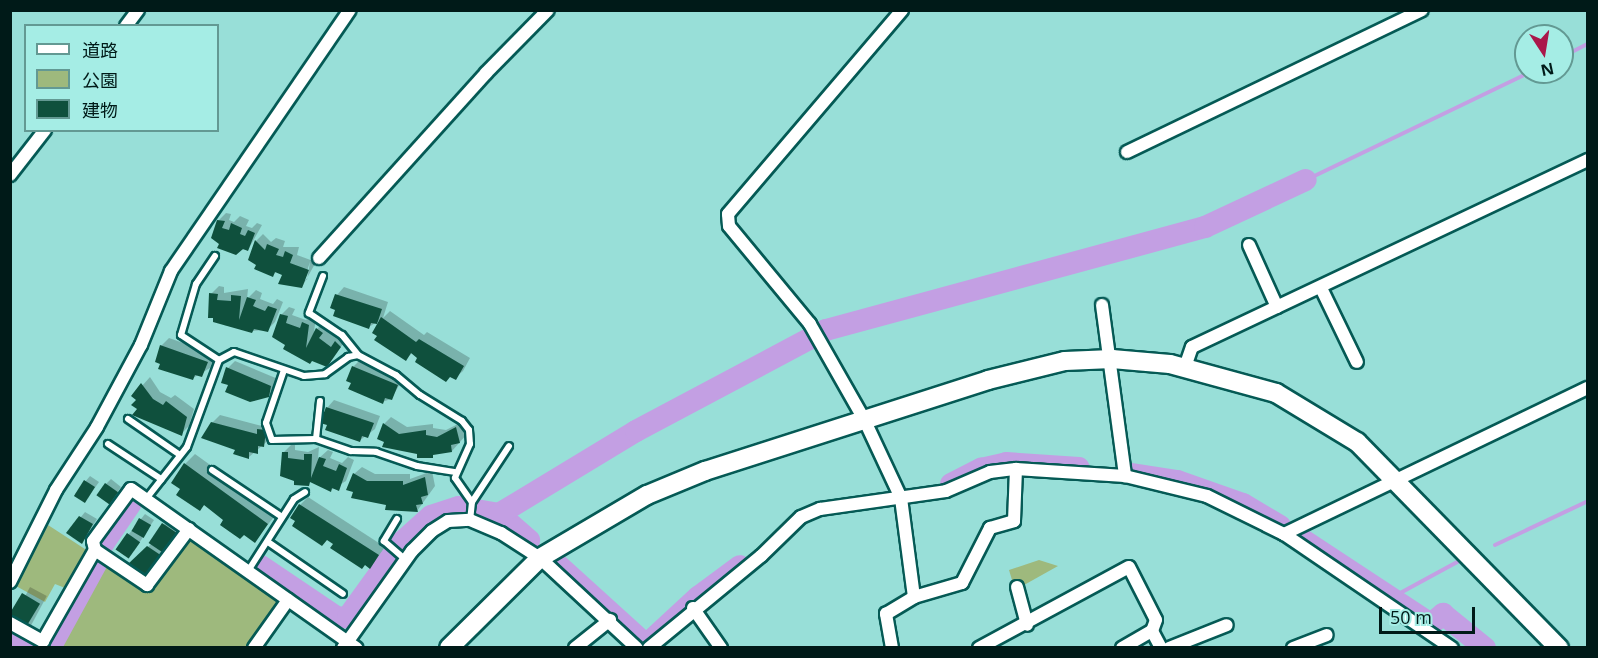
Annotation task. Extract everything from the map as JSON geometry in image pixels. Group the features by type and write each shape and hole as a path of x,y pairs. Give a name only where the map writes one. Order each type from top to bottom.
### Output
{"street":[{"path":"128,24 138,10"},
{"path":"10,582 57,489 98,427 141,345 171,271 350,10"},
{"path":"319,258 486,73 548,10"},
{"path":"902,10 728,214 729,226 810,324 865,421 902,498 914,597"},
{"path":"1127,152 1422,10"},
{"path":"10,175 43,132"},
{"path":"1185,367 1192,347 1277,306 1321,288 1587,160"},
{"path":"1249,246 1277,306"},
{"path":"1321,288 1357,362"},
{"path":"1102,305 1112,359 1125,476"},
{"path":"449,648 540,558 646,495 705,471 1016,372 1065,361 1112,359 1185,367 1276,393 1357,442 1397,480 1559,648"},
{"path":"1284,534 1587,388"},
{"path":"892,648 886,614 914,597 962,583 990,528 1014,521 1016,469"},
{"path":"649,648 693,608 761,556 801,517 820,510 946,491 990,472 1016,469 1125,476 1207,496 1284,534 1452,648"},
{"path":"10,623 43,640 95,550 93,541 131,489 348,645 404,558 432,531 448,521 470,518 501,532 540,558 610,620 637,648"},
{"path":"95,550 147,585 189,529"},
{"path":"979,648 1027,625 1129,567 1156,620 1152,631 1122,648"},
{"path":"1017,587 1027,625"},
{"path":"254,648 288,600"},
{"path":"693,608 721,648"},
{"path":"575,648 610,620"},
{"path":"1168,648 1227,626"},
{"path":"1152,631 1161,648"},
{"path":"1293,648 1327,635"}],"lane":[{"path":"215,256 196,284 180,335 219,360"},
{"path":"324,276 309,313 342,335 358,355 396,375 420,395 462,421 469,430 471,444 455,478 472,503"},
{"path":"146,499 187,447 219,360 234,352 304,376 325,374 348,357 358,355"},
{"path":"284,370 266,423 272,440 316,439 351,451 376,452 417,466 456,472"},
{"path":"316,439 320,401"},
{"path":"128,419 180,455"},
{"path":"108,444 161,479"},
{"path":"470,518 472,503 509,446"},
{"path":"212,470 282,517"},
{"path":"248,572 294,499 305,492"},
{"path":"397,519 384,541 404,558"},
{"path":"268,542 343,594"}],"green space":[{"path":"48,525 88,551 65,588 55,584 45,602 16,586"},
{"path":"189,529 288,600 254,647 58,648 106,558 147,585"},
{"path":"1039,560 1058,566 1015,590 1009,570"}],"building":[{"path":"217,220 225,221 222,228 229,230 231,223 242,228 240,234 245,236 248,230 255,233 248,251 243,249 236,255 217,248 219,244 211,238"},
{"path":"255,240 265,250 267,244 279,249 276,255 283,257 285,251 293,255 290,263 309,270 302,288 278,284 282,275 275,272 273,277 254,269 256,265 248,260"},
{"path":"209,293 218,294 217,300 231,301 231,295 241,296 239,320 247,297 256,300 253,306 265,311 268,306 277,309 268,332 254,329 252,333 213,322 213,318 208,318"},
{"path":"335,294 382,309 377,324 371,323 369,329 333,316 335,310 330,308"},
{"path":"280,314 288,316 286,323 300,328 302,322 309,325 306,348 316,328 323,333 319,338 331,347 335,341 341,347 327,367 312,361 310,364 283,349 285,345 272,337"},
{"path":"381,317 416,342 419,339 464,366 456,380 450,377 446,382 415,362 417,358 411,353 406,361 374,340 377,336 372,333"},
{"path":"160,345 208,362 202,377 195,375 193,380 158,369 160,364 155,362"},
{"path":"352,366 398,385 392,400 385,398 383,404 348,389 351,383 346,381"},
{"path":"226,367 271,386 269,397 250,402 225,392 228,385 221,383"},
{"path":"141,383 153,399 163,405 166,401 187,417 182,436 132,415 137,409 131,405 136,400 131,396"},
{"path":"326,407 374,423 368,438 362,436 360,442 325,430 327,425 320,423"},
{"path":"211,422 257,434 257,429 266,430 264,447 258,446 258,454 249,452 249,459 233,454 235,450 201,438"},
{"path":"383,423 399,434 426,430 426,435 437,437 456,427 460,443 451,445 452,452 433,455 433,458 417,458 417,454 382,447 384,442 377,439"},
{"path":"282,452 288,452 288,458 304,460 304,454 312,454 311,478 319,457 326,459 323,466 336,471 339,464 347,468 339,491 332,488 331,492 310,482 309,486 294,485 294,481 280,476"},
{"path":"184,463 268,524 255,543 244,535 240,539 220,525 223,520 204,505 200,511 176,495 180,489 171,483"},
{"path":"353,473 367,481 403,481 403,485 425,477 428,495 421,497 423,504 416,505 418,512 385,510 386,505 351,498 353,492 346,490"},
{"path":"84,480 95,487 85,503 74,496"},
{"path":"105,483 118,492 110,504 96,495"},
{"path":"299,504 379,555 370,569 365,565 362,569 330,548 333,544 327,540 322,546 292,526 295,521 290,518"},
{"path":"79,516 93,524 82,544 66,533"},
{"path":"139,518 151,525 144,538 131,531"},
{"path":"162,523 177,533 164,553 149,543"},
{"path":"127,533 140,542 129,559 116,549"},
{"path":"147,546 162,556 147,576 127,565"},
{"path":"22,593 40,604 26,628 10,618 10,613"}],"waterway":[{"path":"1574,51 1588,44"},
{"path":"1306,180 1514,80"},
{"path":"261,566 338,618 348,617 402,542 431,516 459,507 499,514 636,431 826,330 1205,227 1306,180"},
{"path":"951,484 981,469 1006,463 1079,468"},
{"path":"1132,474 1177,481 1243,504 1280,526"},
{"path":"1495,545 1588,501"},
{"path":"101,547 131,503"},
{"path":"499,514 529,540"},
{"path":"1297,536 1431,624 1443,614 1485,648"},
{"path":"1391,598 1459,561"},
{"path":"50,648 97,562"},
{"path":"559,566 646,645 698,597 740,566"},
{"path":"10,633 40,648"}]}
